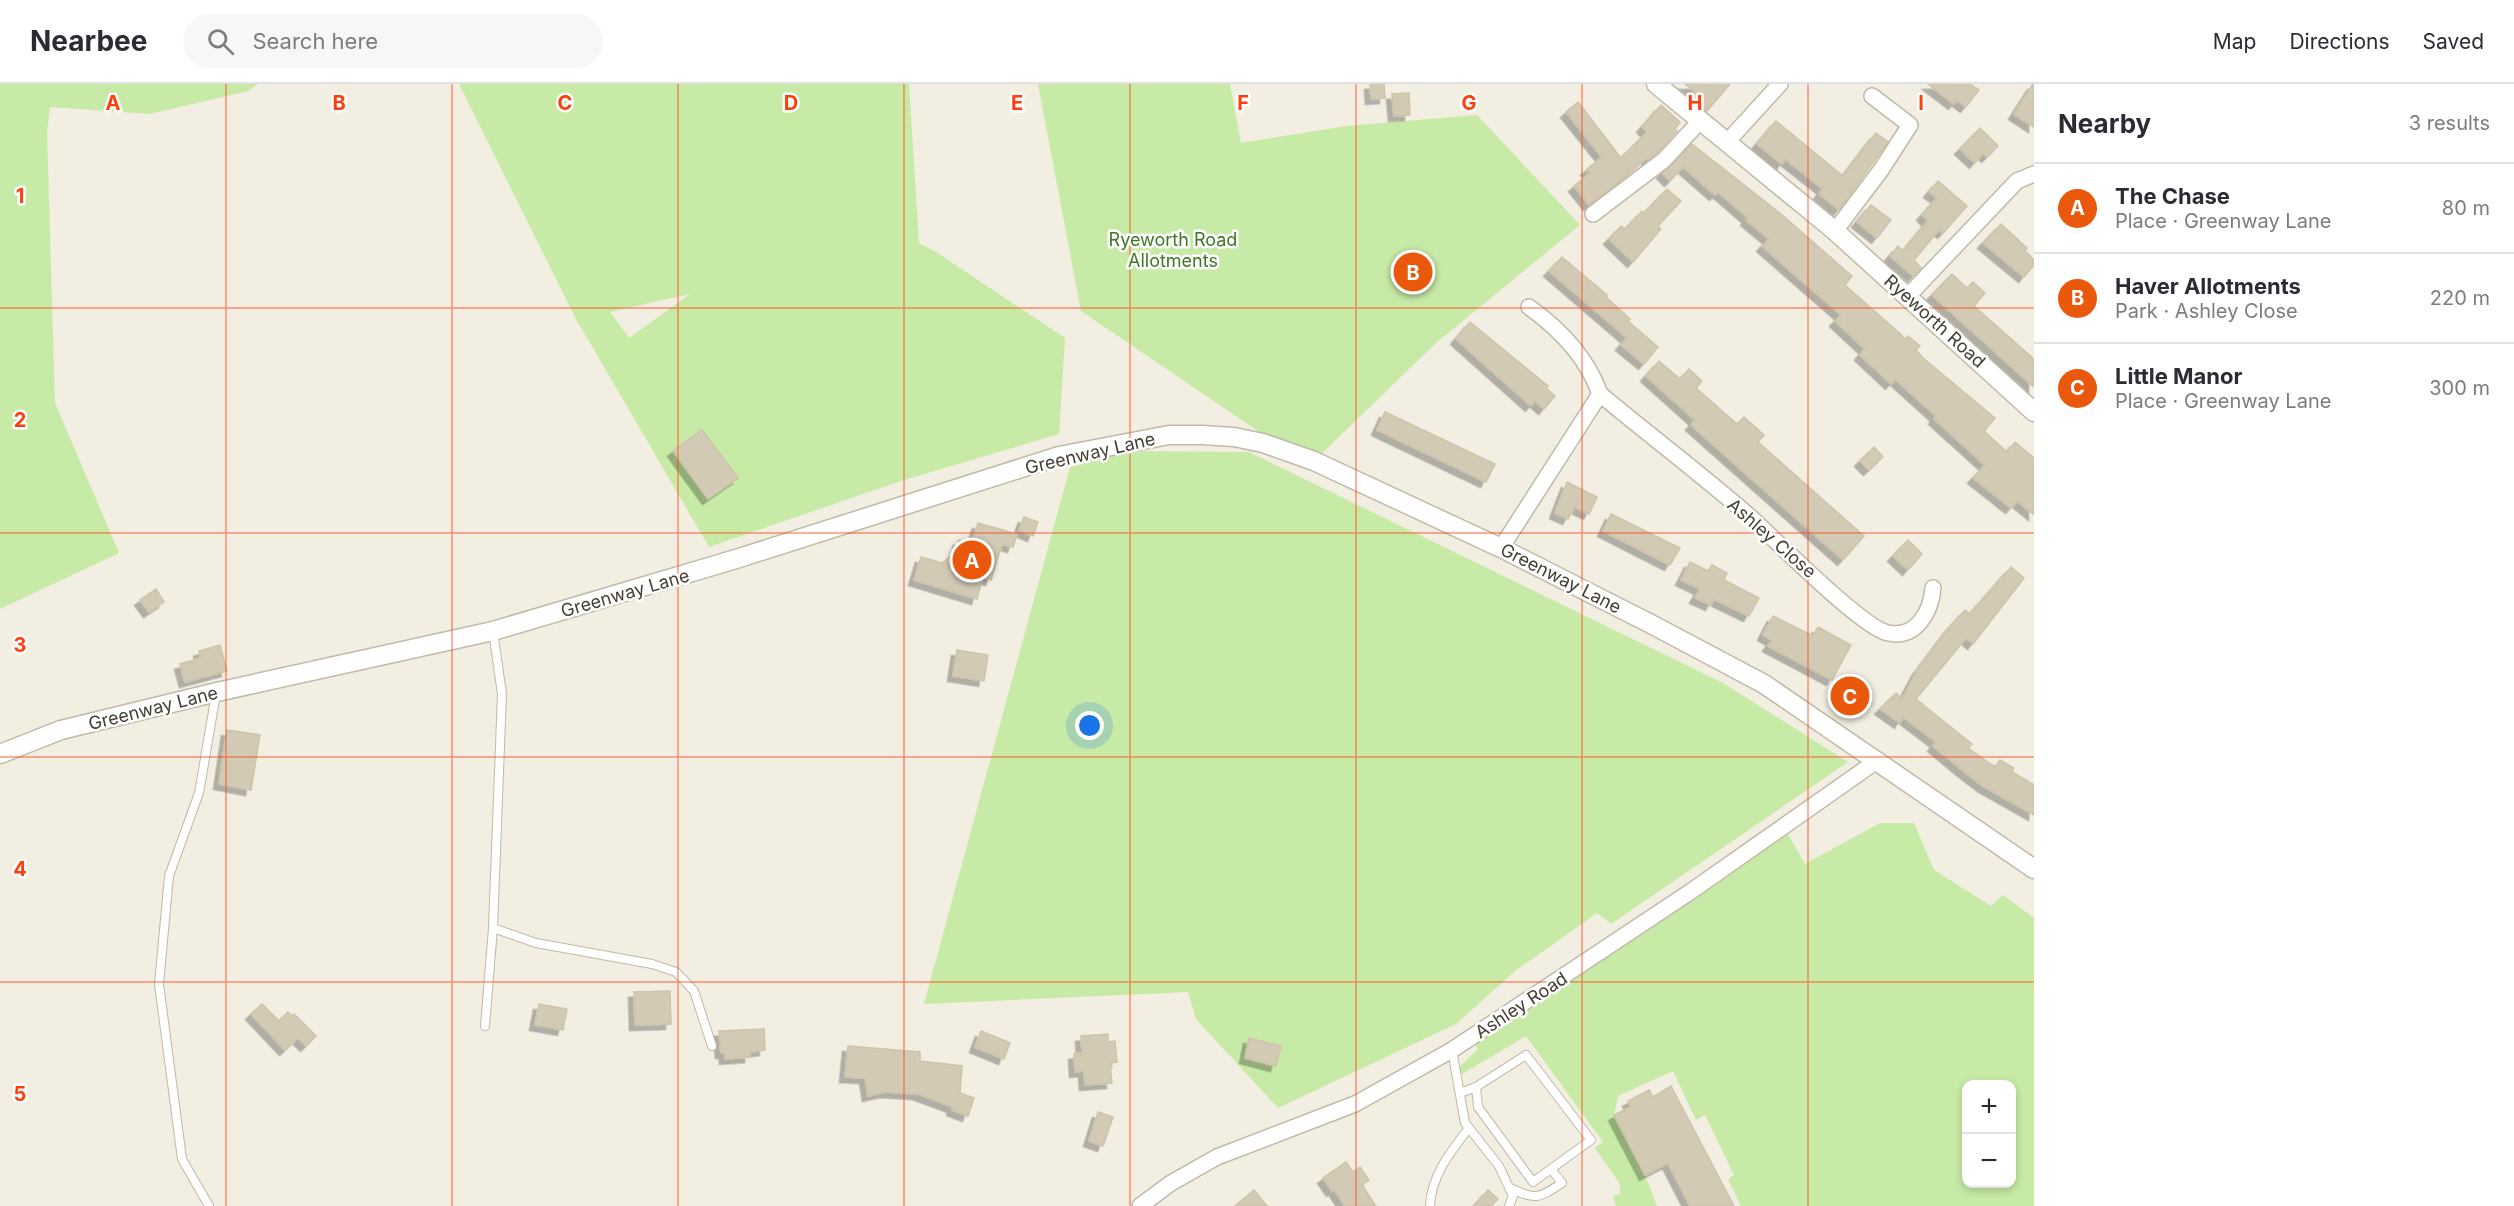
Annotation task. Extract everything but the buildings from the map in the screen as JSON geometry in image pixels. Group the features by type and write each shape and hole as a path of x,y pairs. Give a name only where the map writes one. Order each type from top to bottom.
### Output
{"street":[{"name":"Ryeworth Road","path":"1656,84 1835,231 2034,412"},
{"path":"1727,142 1780,84"},
{"path":"1835,231 1881,171 1910,125 1872,96"},
{"path":"1593,214 1664,160 1701,120"},
{"path":"1908,296 2017,181 2034,174"},
{"name":"Ashley Close","path":"1529,307 1558,331 1579,353 1594,376 1600,394 1747,515 1871,626 1898,634 1913,628 1929,609 1933,588"},
{"path":"1501,548 1600,394"},
{"name":"Greenway Lane","path":"0,754 61,730 217,692 493,632 736,559 1059,456 1170,435 1234,437 1280,448 1314,461 1501,548 1764,684 2034,869"},
{"name":"Ashley Road","path":"1140,1206 1171,1184 1217,1157 1355,1104 1452,1050 1699,885 1878,760"}],"lane":[{"path":"485,1026 493,928 502,694 493,632"},
{"path":"209,1206 182,1159 159,984 170,876 200,793 217,692"},
{"path":"493,928 557,948 652,964 676,972 694,991 712,1046"},
{"path":"1452,1050 1465,1123 1498,1166 1510,1188 1513,1196 1509,1206"},
{"path":"1460,1093 1476,1087 1526,1054 1591,1140 1533,1182 1478,1107 1476,1087"},
{"path":"1430,1206 1431,1190 1440,1169 1469,1128"},
{"path":"1510,1188 1532,1197 1542,1197 1562,1183 1551,1169"}],"green space":[{"path":"0,84 258,84 248,91 150,114 50,107 47,132 55,403 119,553 0,609"},
{"path":"459,84 909,84 919,243 1065,338 1059,434 901,481 709,547 576,319","holes":["690,294 629,338 610,312"]},
{"name":"Ryeworth Road Allotments","path":"1038,84 1230,84 1241,143 1347,126 1477,115 1580,225 1437,342 1314,461 1289,452 1081,311"},
{"path":"1130,451 1249,452 1723,683 1848,762 1611,924 1597,913 1515,971 1456,1024 1278,1108 1196,1019 1188,992 924,1004 1070,467"},
{"path":"1880,823 1914,823 1934,870 1991,906 2003,895 2034,918 2034,1206 1741,1206 1728,1179 1734,1175 1705,1115 1696,1120 1673,1071 1618,1096 1614,1115 1645,1175 1657,1206 1616,1206 1613,1196 1620,1194 1620,1184 1595,1148 1603,1142 1526,1036 1462,1074 1459,1067 1478,1049 1473,1040 1785,829 1805,864"}],"place":[{"name":"Haver Allotments","path":"1413,272"},
{"name":"The Chase","path":"972,560"},
{"name":"Little Manor","path":"1850,696"}]}
